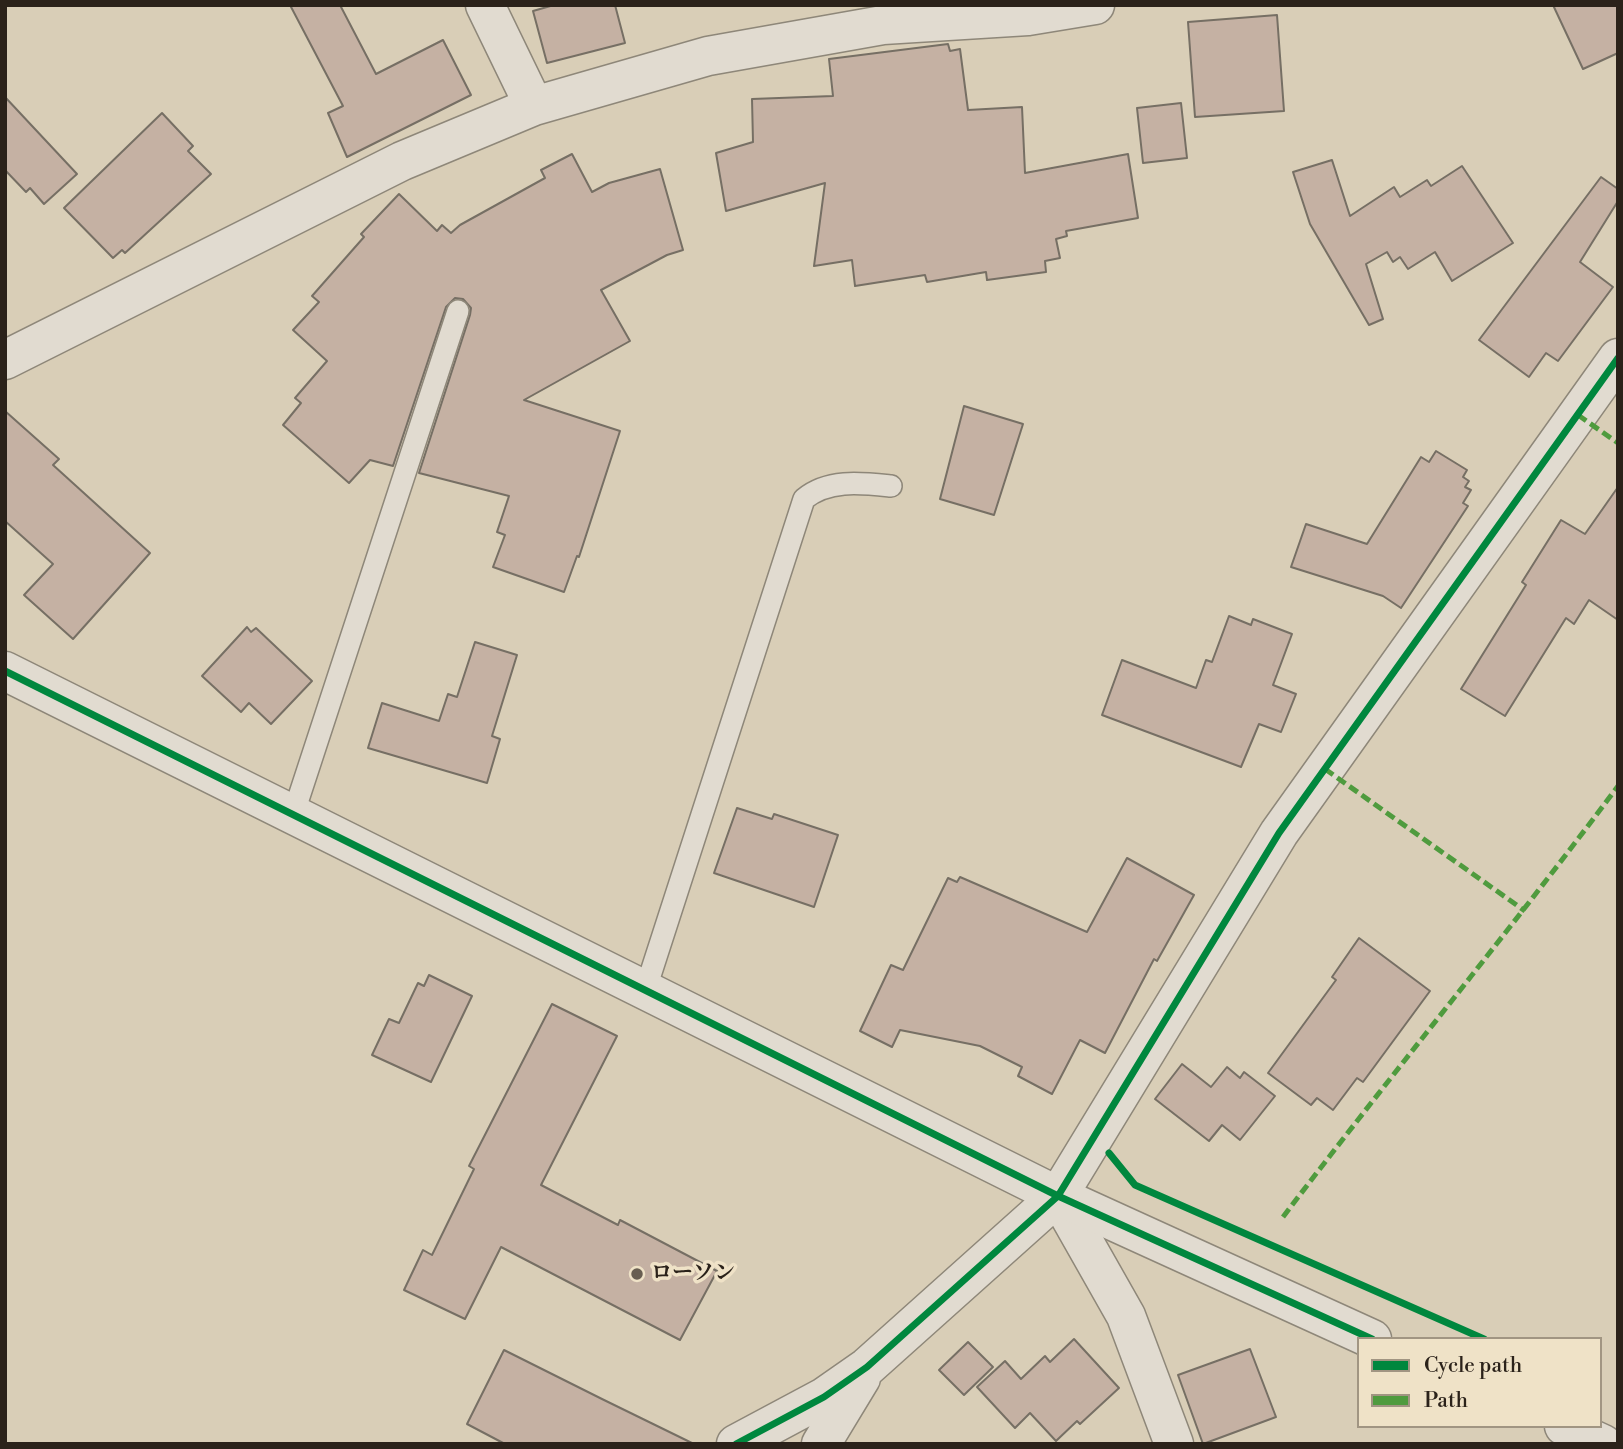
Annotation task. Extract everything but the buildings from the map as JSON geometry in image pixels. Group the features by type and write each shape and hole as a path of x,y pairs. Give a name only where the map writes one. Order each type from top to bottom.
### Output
{"street":[{"path":"485,5 534,106"},
{"path":"5,360 402,161 534,106 708,56 883,25 1095,5"},
{"path":"736,1444 824,1397 867,1367 1058,1196 1279,833 1618,358"},
{"path":"5,671 1058,1196 1368,1337"},
{"path":"1058,1196 1126,1316 1174,1444"},
{"path":"821,1444 867,1367"},
{"path":"1568,1428 1603,1444"}],"lane":[{"path":"293,816 457,311"},
{"path":"645,991 804,499 815,490 851,482 891,486"}],"marked path":[{"path":"1578,415 1618,443"},
{"path":"1325,769 1525,911"},
{"path":"1283,1217 1618,786"}],"cycle path":[{"path":"736,1444 824,1397 867,1367 1058,1196 1279,833 1618,358"},
{"path":"5,671 1058,1196 1368,1337"},
{"path":"1109,1153 1135,1185 1479,1337"}],"place":[{"name":"ローソン","path":"637,1274"}]}
